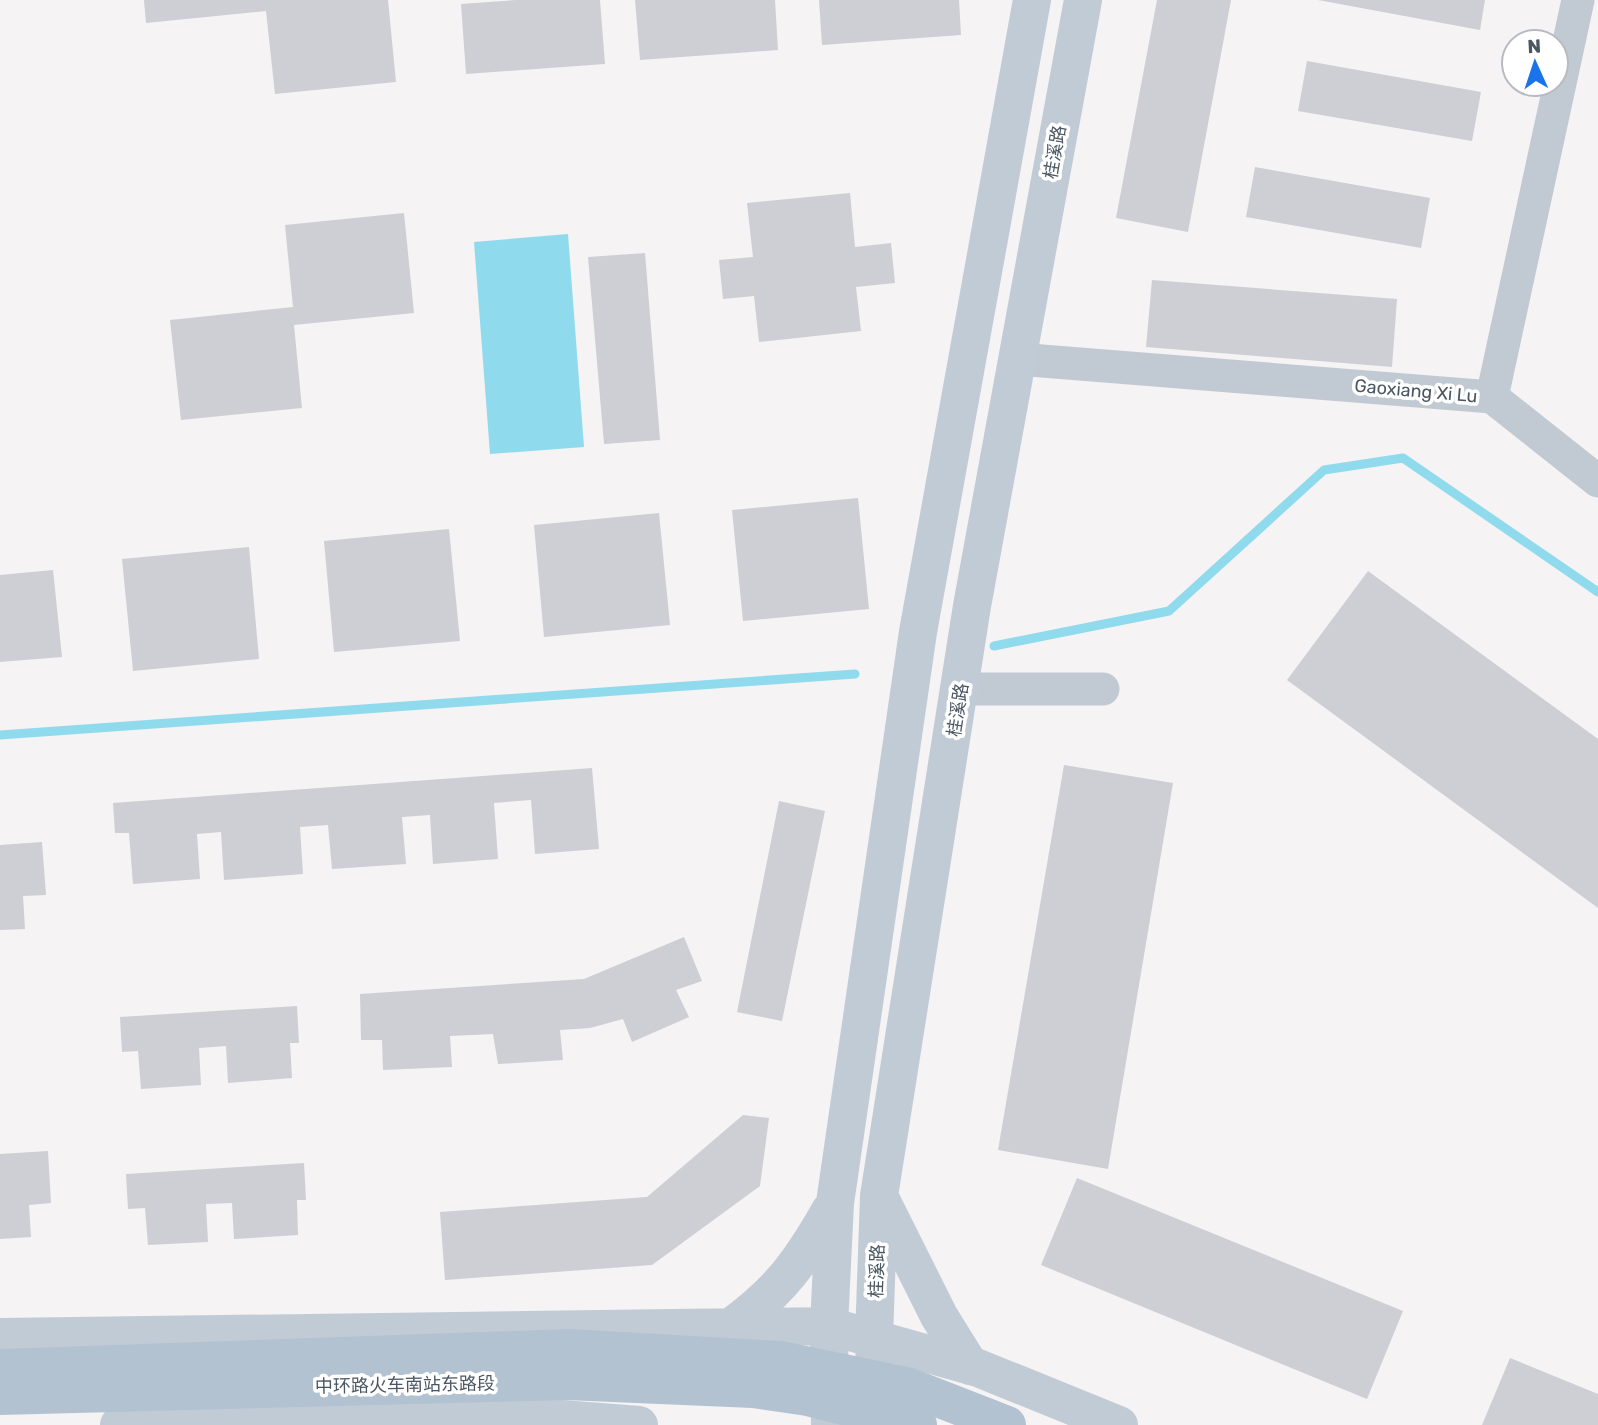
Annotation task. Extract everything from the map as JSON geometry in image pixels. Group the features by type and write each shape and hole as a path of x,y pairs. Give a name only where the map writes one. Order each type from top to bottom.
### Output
{"main road":[{"path":"819,1411 828,1326 835,1203 918,632 1032,0"},
{"name":"桂溪路","path":"877,1425 874,1338 879,1196 961,690 972,606 1083,0"},
{"path":"879,1196 939,1316 970,1366"},
{"path":"732,1326 763,1304 801,1262 835,1203"},
{"path":"0,1337 828,1326 970,1366 1119,1425"},
{"name":"中环路火车南站东路段","path":"0,1368 569,1348 781,1360 907,1387 1007,1425"},
{"name":"中环路火车南站东路段","path":"0,1396 567,1381 753,1389 819,1411 918,1425"},
{"path":"120,1425 419,1408 639,1425"}],"street":[{"name":"Gaoxiang Xi Lu","path":"1017,359 1492,397 1578,0"},
{"path":"1492,397 1598,481"},
{"path":"961,690 1103,689"}],"water":[{"path":"568,234 584,447 490,454 474,242"}],"building":[{"path":"144,0 388,0 396,82 275,94 266,11 146,23"},
{"path":"516,0 600,0 605,64 466,74 461,4"},
{"path":"635,0 775,0 778,50 640,60"},
{"path":"819,0 959,0 961,35 822,45"},
{"path":"1157,0 1231,0 1188,232 1116,218"},
{"path":"1318,0 1485,0 1480,30"},
{"path":"1307,61 1481,92 1472,141 1298,111"},
{"path":"1255,167 1430,198 1421,248 1246,217"},
{"path":"850,193 855,247 891,243 895,283 856,287 861,331 759,342 754,296 723,299 719,260 753,257 747,203"},
{"path":"404,213 414,313 294,325 302,408 181,420 170,320 293,307 285,225"},
{"path":"645,253 660,440 604,444 588,257"},
{"path":"1152,280 1397,299 1392,367 1146,347"},
{"path":"858,498 869,609 743,621 732,510"},
{"path":"659,513 670,625 544,637 534,525"},
{"path":"449,529 460,641 334,652 324,541"},
{"path":"249,547 259,659 133,671 122,559"},
{"path":"53,570 62,657 0,662 0,575"},
{"path":"1368,571 1598,739 1598,908 1287,680"},
{"path":"1064,765 1173,783 1108,1169 998,1150"},
{"path":"592,768 599,849 535,854 531,800 494,803 498,859 433,864 430,815 402,817 406,864 332,869 328,825 300,827 303,874 224,880 221,832 197,834 200,879 133,884 129,833 115,833 113,803"},
{"path":"779,801 825,811 782,1021 737,1012"},
{"path":"42,842 46,895 23,896 25,929 0,930 0,845"},
{"path":"684,937 702,981 676,990 689,1017 632,1042 623,1019 590,1028 560,1030 563,1060 498,1064 493,1034 450,1036 452,1067 383,1070 382,1040 361,1040 360,994 584,979"},
{"path":"297,1006 299,1043 290,1043 292,1078 228,1083 226,1046 199,1048 201,1085 141,1089 138,1051 122,1052 120,1017"},
{"path":"743,1115 769,1118 760,1186 652,1265 445,1280 440,1212 647,1197"},
{"path":"48,1151 51,1203 29,1205 31,1237 0,1239 0,1154"},
{"path":"304,1163 306,1200 297,1200 298,1235 234,1239 232,1203 206,1204 208,1242 148,1245 145,1208 128,1209 126,1174"},
{"path":"1077,1178 1403,1311 1367,1399 1041,1265"},
{"path":"1510,1358 1598,1394 1598,1425 1482,1425"}],"waterway":[{"path":"994,646 1169,611 1324,470 1403,458 1598,592"},
{"path":"0,735 855,674"}]}
